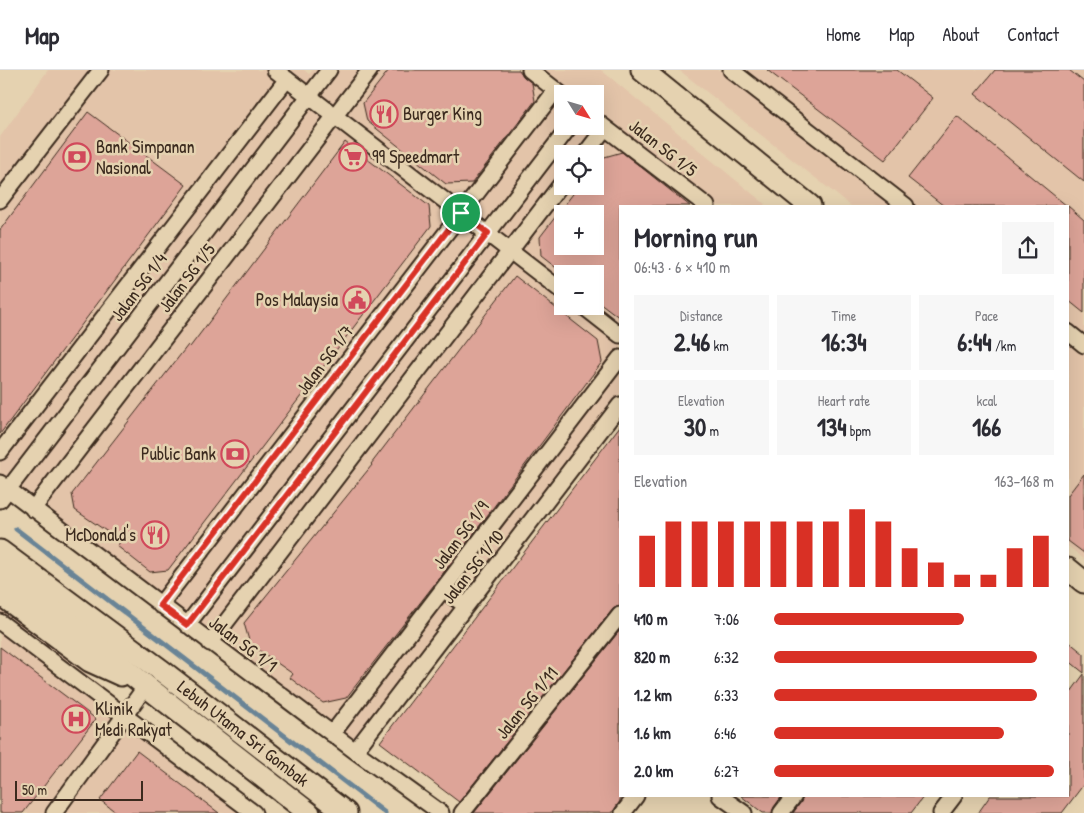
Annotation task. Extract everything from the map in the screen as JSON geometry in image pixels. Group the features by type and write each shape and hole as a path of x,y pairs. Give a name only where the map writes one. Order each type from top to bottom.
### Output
{"street":[{"path":"0,200 101,70"},
{"name":"Jalan SG 1/4","path":"3,491 329,70"},
{"name":"Jalan SG 1/5","path":"33,509 370,70"},
{"path":"530,70 554,88"},
{"path":"732,70 905,205"},
{"path":"652,73 809,205"},
{"name":"Jalan SG 1/4","path":"0,452 281,74 554,284"},
{"name":"Jalan SG 1/7","path":"160,605 461,213 554,98"},
{"name":"Jalan SG 1/5","path":"604,127 706,205"},
{"path":"187,625 563,135"},
{"path":"210,643 554,195"},
{"path":"595,315 619,333"},
{"path":"1069,333 1084,345"},
{"name":"Jalan SG 1/9","path":"332,734 619,359"},
{"name":"Jalan SG 1/10","path":"355,751 619,406"},
{"name":"Jalan SG 1/1","path":"3,491 33,509 332,734 441,813"},
{"name":"Lebuh Utama Sri Gombak","path":"0,534 117,628 162,671"},
{"name":"Lebuh Utama Sri Gombak","path":"0,551 146,686 309,813"},
{"name":"Lebuh Utama Sri Gombak","path":"0,570 46,595 162,671 346,813"},
{"path":"1069,571 1084,582"},
{"path":"443,590 466,606"},
{"name":"Lebuh Utama Sri Gombak","path":"0,594 90,661 146,686"},
{"name":"Jalan SG 1/11","path":"462,813 619,616"},
{"path":"0,622 254,813"},
{"path":"54,813 146,686"},
{"path":"623,813 635,797"},
{"path":"721,797 744,813"},
{"path":"781,813 793,797"},
{"path":"941,813 953,797"}],"shaded area":[{"path":"48,70 304,70 309,74 313,70 601,70 765,204 619,205 619,394 351,746 0,478 0,137"},
{"path":"679,70 1084,70 1084,559 1069,547 1069,205 850,205"},
{"path":"0,607 264,813 0,813"}],"building":[{"path":"389,70 519,70 532,83 535,101 472,183 446,184 367,121 363,103"},
{"path":"767,70 897,70 933,98 885,160"},
{"path":"995,70 1069,70 1084,82 1084,182 975,94"},
{"path":"88,112 186,185 0,434 0,230"},
{"path":"957,116 1066,205 943,205 908,178"},
{"path":"345,142 429,206 431,226 168,570 150,572 117,546 121,541 75,510 72,494 188,345 190,347"},
{"path":"622,152 689,205 619,205 619,317 604,306 604,265 554,266 541,256 540,237 554,219 554,255 604,255 604,205 564,205 572,195 604,195 604,157"},
{"path":"1069,207 1084,220 1084,313 1069,301"},
{"path":"515,276 554,307 554,315 565,315 598,341 602,362 472,536 346,698 323,703 290,678 293,674 250,644 244,623 371,464"},
{"path":"619,427 619,606 613,609 459,802 380,742"},
{"path":"1084,474 1084,553 1069,542 1069,494"},
{"path":"619,631 620,801 612,813 474,813"},
{"path":"1069,642 1084,654 1084,673 1069,661"},
{"path":"0,647 96,719 23,813 0,813"},
{"path":"1084,674 1084,784 1062,813 978,813 989,797 1069,797 1069,695"},
{"path":"137,751 219,813 117,813 100,800"},
{"path":"742,797 781,797 772,813 763,813"},
{"path":"803,797 923,797 911,813 793,813"}],"waterway":[{"path":"16,529 385,813"}],"place":[{"name":"Burger King","path":"384,114"},
{"name":"Bank Simpanan Nasional","path":"77,157"},
{"name":"99 Speedmart","path":"353,157"},
{"name":"Pos Malaysia","path":"357,300"},
{"name":"Public Bank","path":"235,454"},
{"name":"McDonald's","path":"155,535"},
{"name":"Klinik Medi Rakyat","path":"76,719"}],"route":[{"path":"461,213 488,233 187,625 160,605 461,213"}]}
